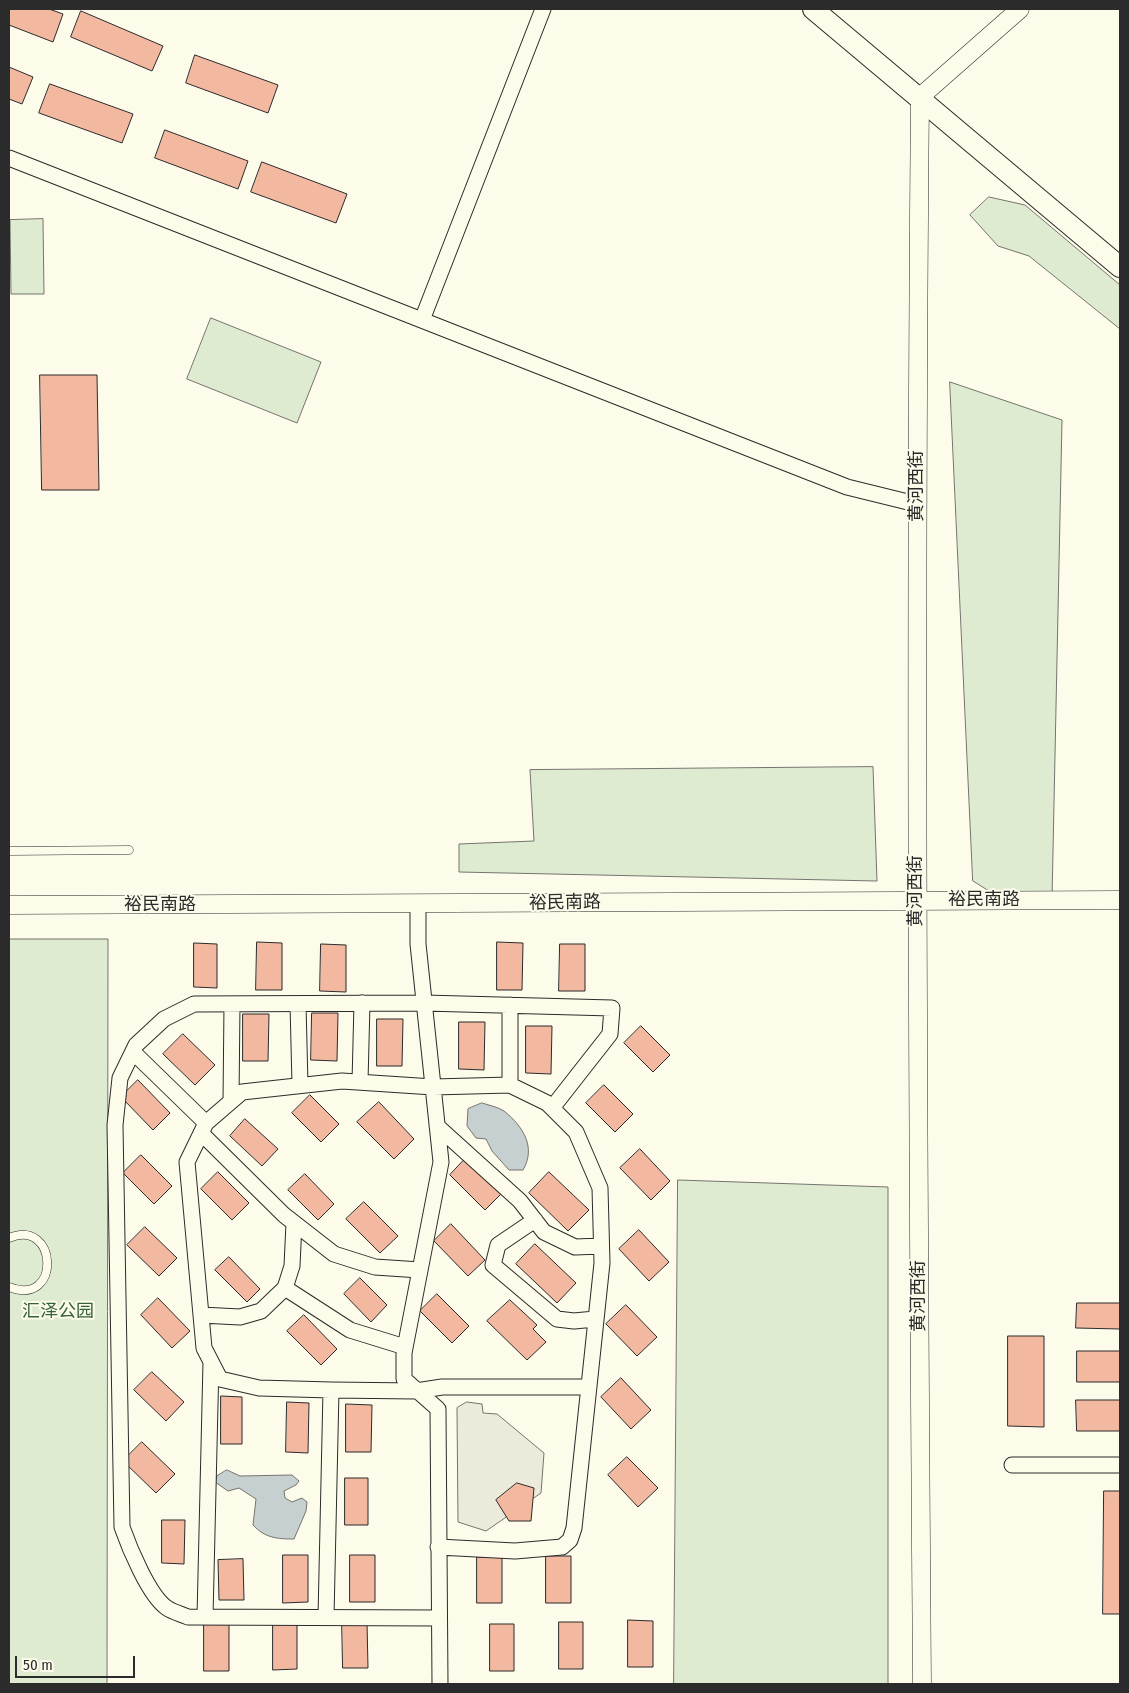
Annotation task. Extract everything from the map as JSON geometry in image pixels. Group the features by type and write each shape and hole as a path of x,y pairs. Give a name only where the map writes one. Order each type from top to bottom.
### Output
{"main road":[{"path":"813,9 1120,267"}],"street":[{"path":"422,320 543,9"},
{"path":"920,97 1020,9"},
{"name":"黄河西街","path":"920,97 916,504 916,900 922,1684"},
{"path":"9,158 847,487 916,504"},
{"name":"裕民南路","path":"9,905 1120,900"},
{"path":"418,904 418,944 440,1162 405,1347 404,1379 438,1409 438,1618 440,1684"},
{"path":"360,1082 362,1003"},
{"path":"438,1618 188,1617 165,1607 133,1557 122,1526 114,1125 120,1078 136,1045 164,1019 194,1004 424,1003 612,1008 610,1034 552,1108"},
{"path":"230,1101 232,1004"},
{"path":"298,1004 300,1085"},
{"path":"510,1005 510,1085"},
{"path":"133,1052 294,1223 334,1254 375,1267 420,1270"},
{"path":"438,1547 515,1551 562,1547 570,1540 574,1528 596,1319 601,1246 600,1188 576,1132 547,1103 510,1085 433,1087 342,1081 242,1092 230,1101 204,1128 187,1162 204,1348 220,1379 259,1388 331,1390 416,1391 442,1387 588,1387"},
{"path":"437,1126 520,1201 544,1232 574,1247 601,1246"},
{"path":"535,1220 498,1245 493,1265 557,1319 574,1321 596,1319"},
{"path":"201,1315 240,1317 262,1311 284,1288 292,1266 294,1223"},
{"path":"284,1288 350,1330 405,1347"},
{"path":"205,1617 211,1361"},
{"path":"326,1617 331,1390"},
{"path":"1012,1465 1120,1465"}],"lane":[{"path":"9,851 129,850"},
{"path":"9,1238 26,1236 36,1240 46,1252 48,1268 44,1278 37,1286 27,1290 9,1287"}],"green space":[{"path":"989,197 1025,205 1120,285 1120,329 1029,256 998,246 970,215"},
{"path":"43,219 44,294 11,294 10,220"},
{"path":"211,318 321,362 297,423 187,379"},
{"path":"950,382 1062,420 1052,899 997,896 973,881"},
{"path":"873,767 877,881 459,872 459,844 534,841 530,770"},
{"name":"汇泽公园","path":"9,939 108,939 107,1684 9,1684"},
{"path":"678,1180 888,1187 888,1684 674,1684"}],"shaded area":[{"path":"482,1103 504,1111 522,1131 528,1146 527,1162 523,1170 509,1170 492,1151 486,1139 476,1138 467,1126 468,1109"},
{"path":"467,1402 482,1404 483,1413 497,1414 544,1453 541,1493 486,1531 458,1522 457,1408"},
{"path":"227,1470 240,1476 292,1475 299,1481 296,1485 284,1491 285,1498 292,1502 302,1498 307,1502 306,1511 294,1539 272,1537 262,1533 253,1525 256,1499 239,1488 228,1491 215,1482 217,1476"}],"building":[{"path":"9,9 49,9 63,14 53,42 9,25"},
{"path":"81,11 163,46 152,71 71,37"},
{"path":"195,55 278,85 268,113 186,83"},
{"path":"9,67 33,77 22,104 9,99"},
{"path":"50,84 133,114 122,143 39,113"},
{"path":"165,130 248,161 238,189 155,158"},
{"path":"262,162 347,194 336,223 251,192"},
{"path":"40,375 97,375 99,490 42,490"},
{"path":"257,942 282,943 282,990 256,990"},
{"path":"497,942 523,943 522,990 497,990"},
{"path":"194,943 217,944 217,988 194,987"},
{"path":"321,944 346,945 346,992 320,991"},
{"path":"560,944 585,944 585,991 559,991"},
{"path":"312,1013 338,1013 337,1061 311,1060"},
{"path":"243,1014 269,1014 268,1061 243,1061"},
{"path":"377,1019 403,1019 402,1066 377,1066"},
{"path":"459,1022 485,1022 484,1070 459,1069"},
{"path":"526,1026 552,1026 551,1074 526,1073"},
{"path":"641,1026 670,1055 653,1072 624,1043"},
{"path":"183,1034 215,1065 195,1085 163,1054"},
{"path":"138,1080 170,1113 153,1130 121,1097"},
{"path":"604,1085 633,1114 615,1132 586,1103"},
{"path":"310,1095 339,1124 321,1142 292,1113"},
{"path":"379,1102 414,1139 394,1159 357,1122"},
{"path":"245,1119 278,1149 262,1166 230,1136"},
{"path":"640,1149 670,1181 651,1200 620,1168"},
{"path":"141,1155 172,1186 154,1204 123,1173"},
{"path":"466,1158 502,1193 485,1210 450,1175"},
{"path":"218,1172 249,1203 232,1220 201,1189"},
{"path":"549,1172 589,1210 568,1231 529,1193"},
{"path":"305,1174 334,1204 318,1220 288,1190"},
{"path":"364,1202 398,1236 380,1253 346,1219"},
{"path":"451,1224 485,1260 468,1276 434,1241"},
{"path":"145,1227 177,1258 159,1276 127,1245"},
{"path":"639,1230 669,1262 649,1281 619,1249"},
{"path":"535,1244 576,1283 557,1303 516,1264"},
{"path":"229,1257 260,1289 247,1302 215,1270"},
{"path":"360,1278 387,1305 371,1322 344,1294"},
{"path":"437,1294 469,1326 452,1343 420,1311"},
{"path":"158,1298 190,1331 172,1348 141,1315"},
{"path":"510,1300 537,1325 533,1329 546,1342 527,1360 487,1321"},
{"path":"1077,1303 1120,1303 1120,1329 1076,1328"},
{"path":"626,1305 657,1337 637,1356 606,1324"},
{"path":"304,1315 337,1349 321,1365 287,1331"},
{"path":"1008,1336 1044,1336 1044,1427 1008,1426"},
{"path":"1077,1351 1120,1351 1120,1382 1077,1382"},
{"path":"152,1372 184,1402 166,1421 134,1390"},
{"path":"621,1378 651,1410 631,1429 601,1397"},
{"path":"221,1396 242,1397 242,1444 221,1444"},
{"path":"1076,1400 1120,1400 1120,1431 1077,1431"},
{"path":"287,1402 309,1403 308,1453 286,1452"},
{"path":"346,1404 372,1405 371,1452 346,1452"},
{"path":"142,1442 175,1474 156,1493 123,1461"},
{"path":"627,1457 658,1488 638,1507 608,1475"},
{"path":"345,1478 368,1478 368,1525 345,1525"},
{"path":"517,1483 534,1488 531,1521 509,1521 496,1500"},
{"path":"1104,1491 1120,1491 1120,1614 1103,1614"},
{"path":"162,1520 185,1520 184,1564 162,1563"},
{"path":"283,1555 308,1555 308,1602 283,1603"},
{"path":"350,1555 375,1555 375,1602 350,1602"},
{"path":"546,1556 571,1556 571,1603 546,1603"},
{"path":"477,1557 502,1557 502,1603 477,1603"},
{"path":"243,1559 244,1600 219,1600 218,1560"},
{"path":"628,1620 653,1621 653,1667 628,1667"},
{"path":"342,1622 367,1622 368,1668 343,1668"},
{"path":"559,1622 583,1622 583,1669 559,1669"},
{"path":"273,1623 297,1623 297,1669 273,1670"},
{"path":"204,1624 229,1624 229,1671 204,1671"},
{"path":"490,1624 514,1624 514,1671 490,1671"}]}
